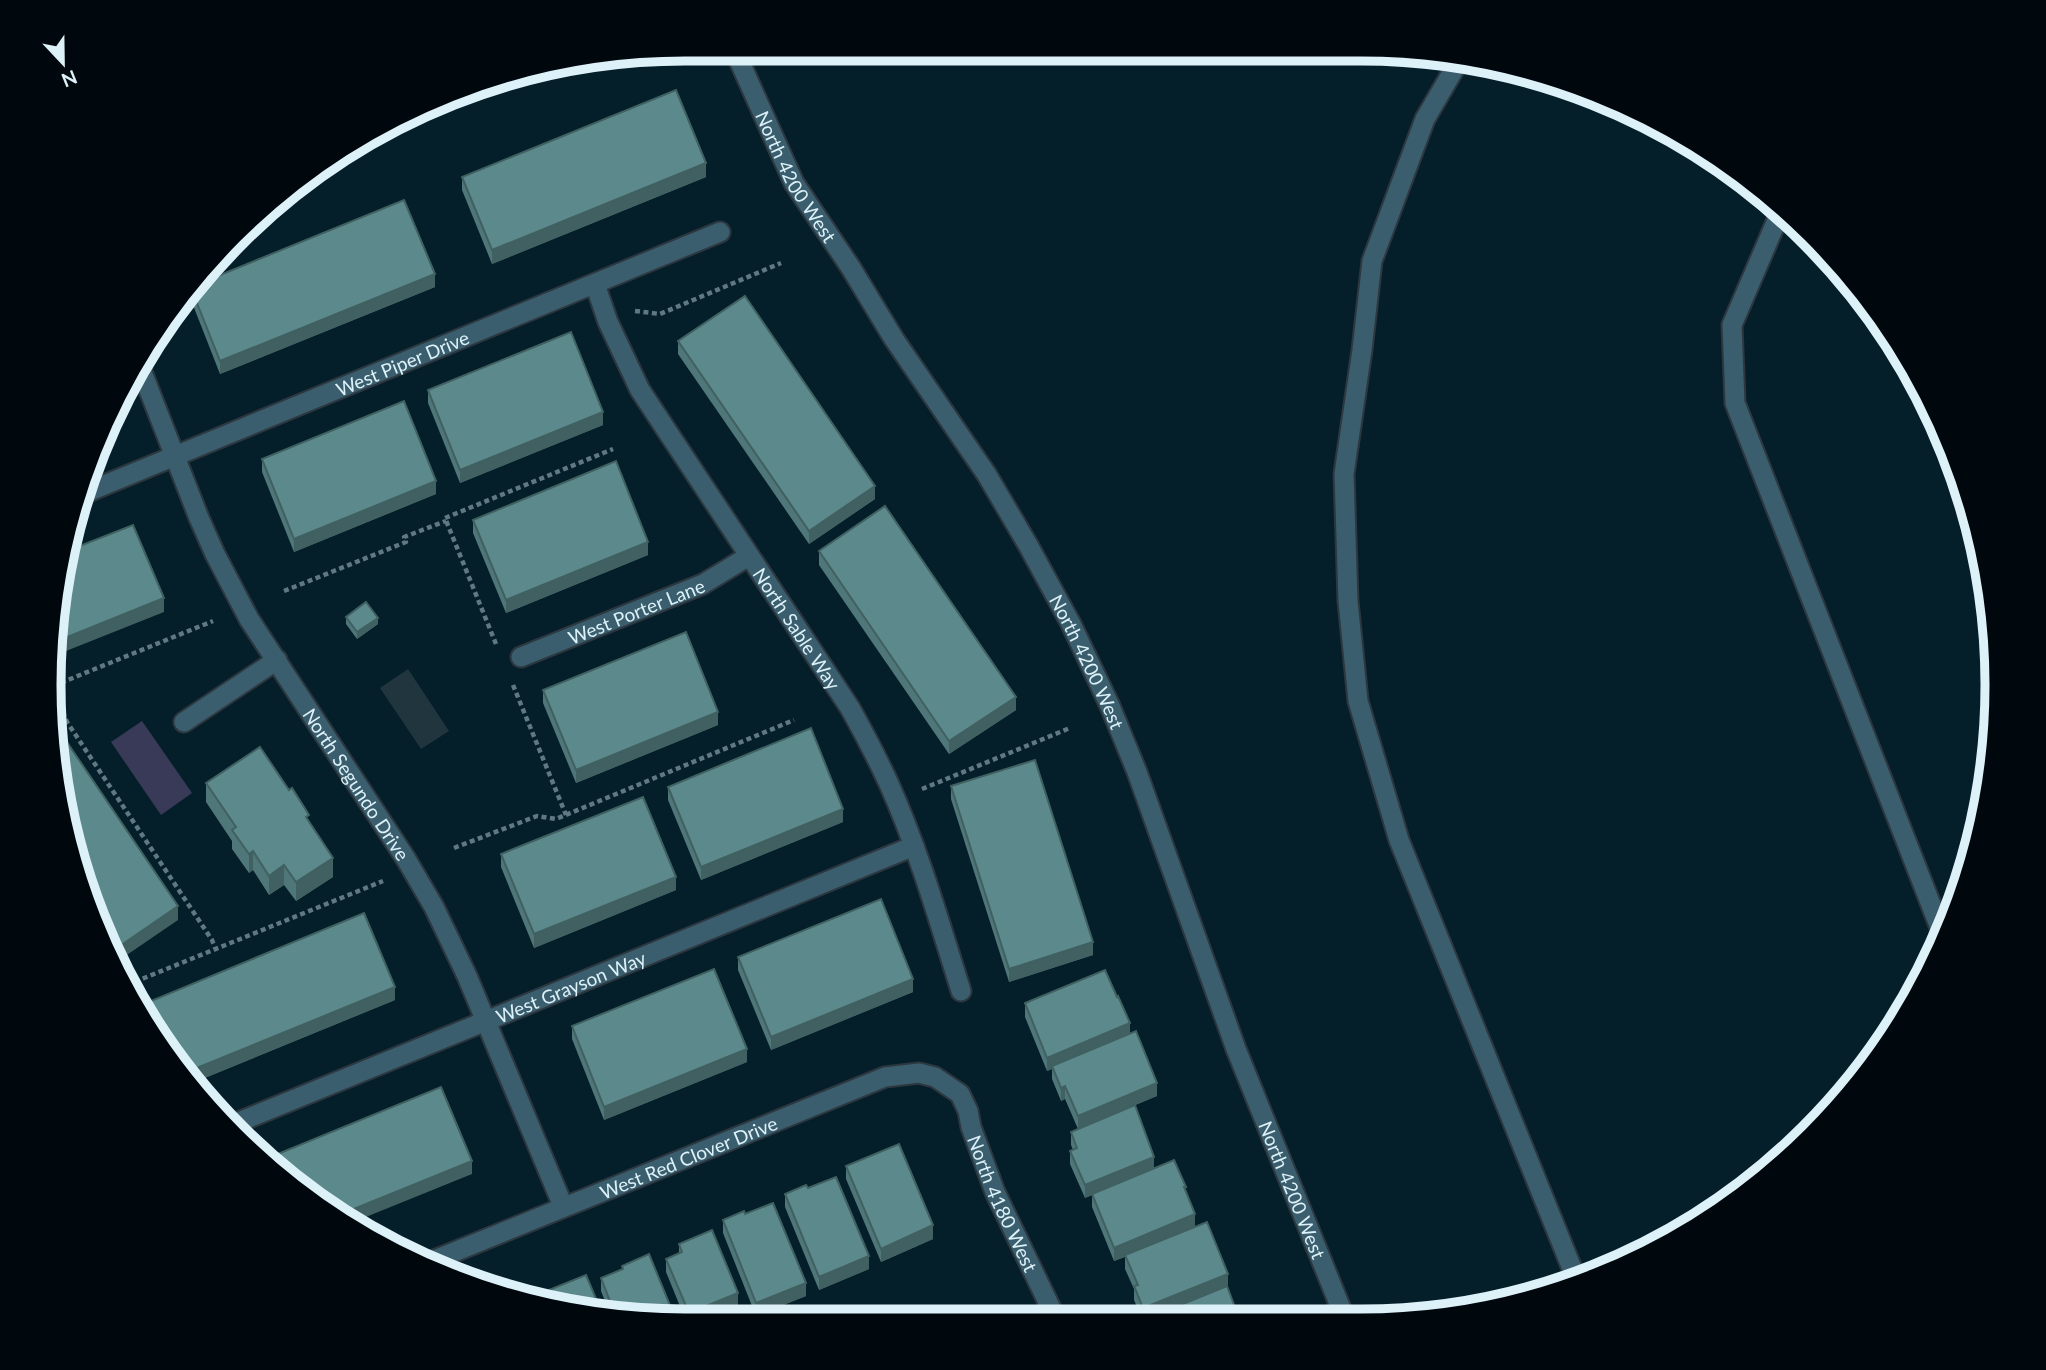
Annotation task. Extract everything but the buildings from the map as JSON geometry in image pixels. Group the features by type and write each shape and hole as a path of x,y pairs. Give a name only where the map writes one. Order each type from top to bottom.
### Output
{"street":[{"name":"North 4200 West","path":"739,61 794,183 851,268 894,339 987,475 1077,636 1138,772 1236,1049 1341,1309"},
{"path":"1454,69 1424,119 1371,261 1362,350 1344,474 1348,601 1357,701 1399,840 1573,1271"},
{"path":"1777,220 1732,325 1735,403 1938,922"},
{"name":"West Piper Drive","path":"93,490 720,232"},
{"name":"North Sable Way","path":"595,284 608,322 640,390 850,708 889,784 914,846 961,991"},
{"name":"North Segundo Drive","path":"143,376 215,554 249,619 406,859 434,907 467,975 563,1206"},
{"name":"West Porter Lane","path":"521,657 702,584 749,556"},
{"path":"184,722 277,660"},
{"name":"West Grayson Way","path":"240,1122 914,846"},
{"name":"West Red Clover Drive","path":"439,1258 885,1077 919,1073 935,1077 950,1086"},
{"name":"North 4180 West","path":"950,1086 960,1094 968,1111 971,1127 995,1192 1051,1309"}],"path":[{"path":"628,311 660,314 781,263"},
{"path":"498,649 445,518 613,449"},
{"path":"284,591 406,542 404,537 446,521"},
{"path":"61,684 213,621"},
{"path":"509,674 566,815"},
{"path":"62,710 67,722 215,948"},
{"path":"454,849 537,816 556,819 794,720"},
{"path":"915,791 1070,727"},
{"path":"137,981 383,881"}],"shaded area":[{"path":"408,669 449,731 421,749 380,688"}],"water":[{"path":"142,721 192,793 161,815 111,742"}]}
